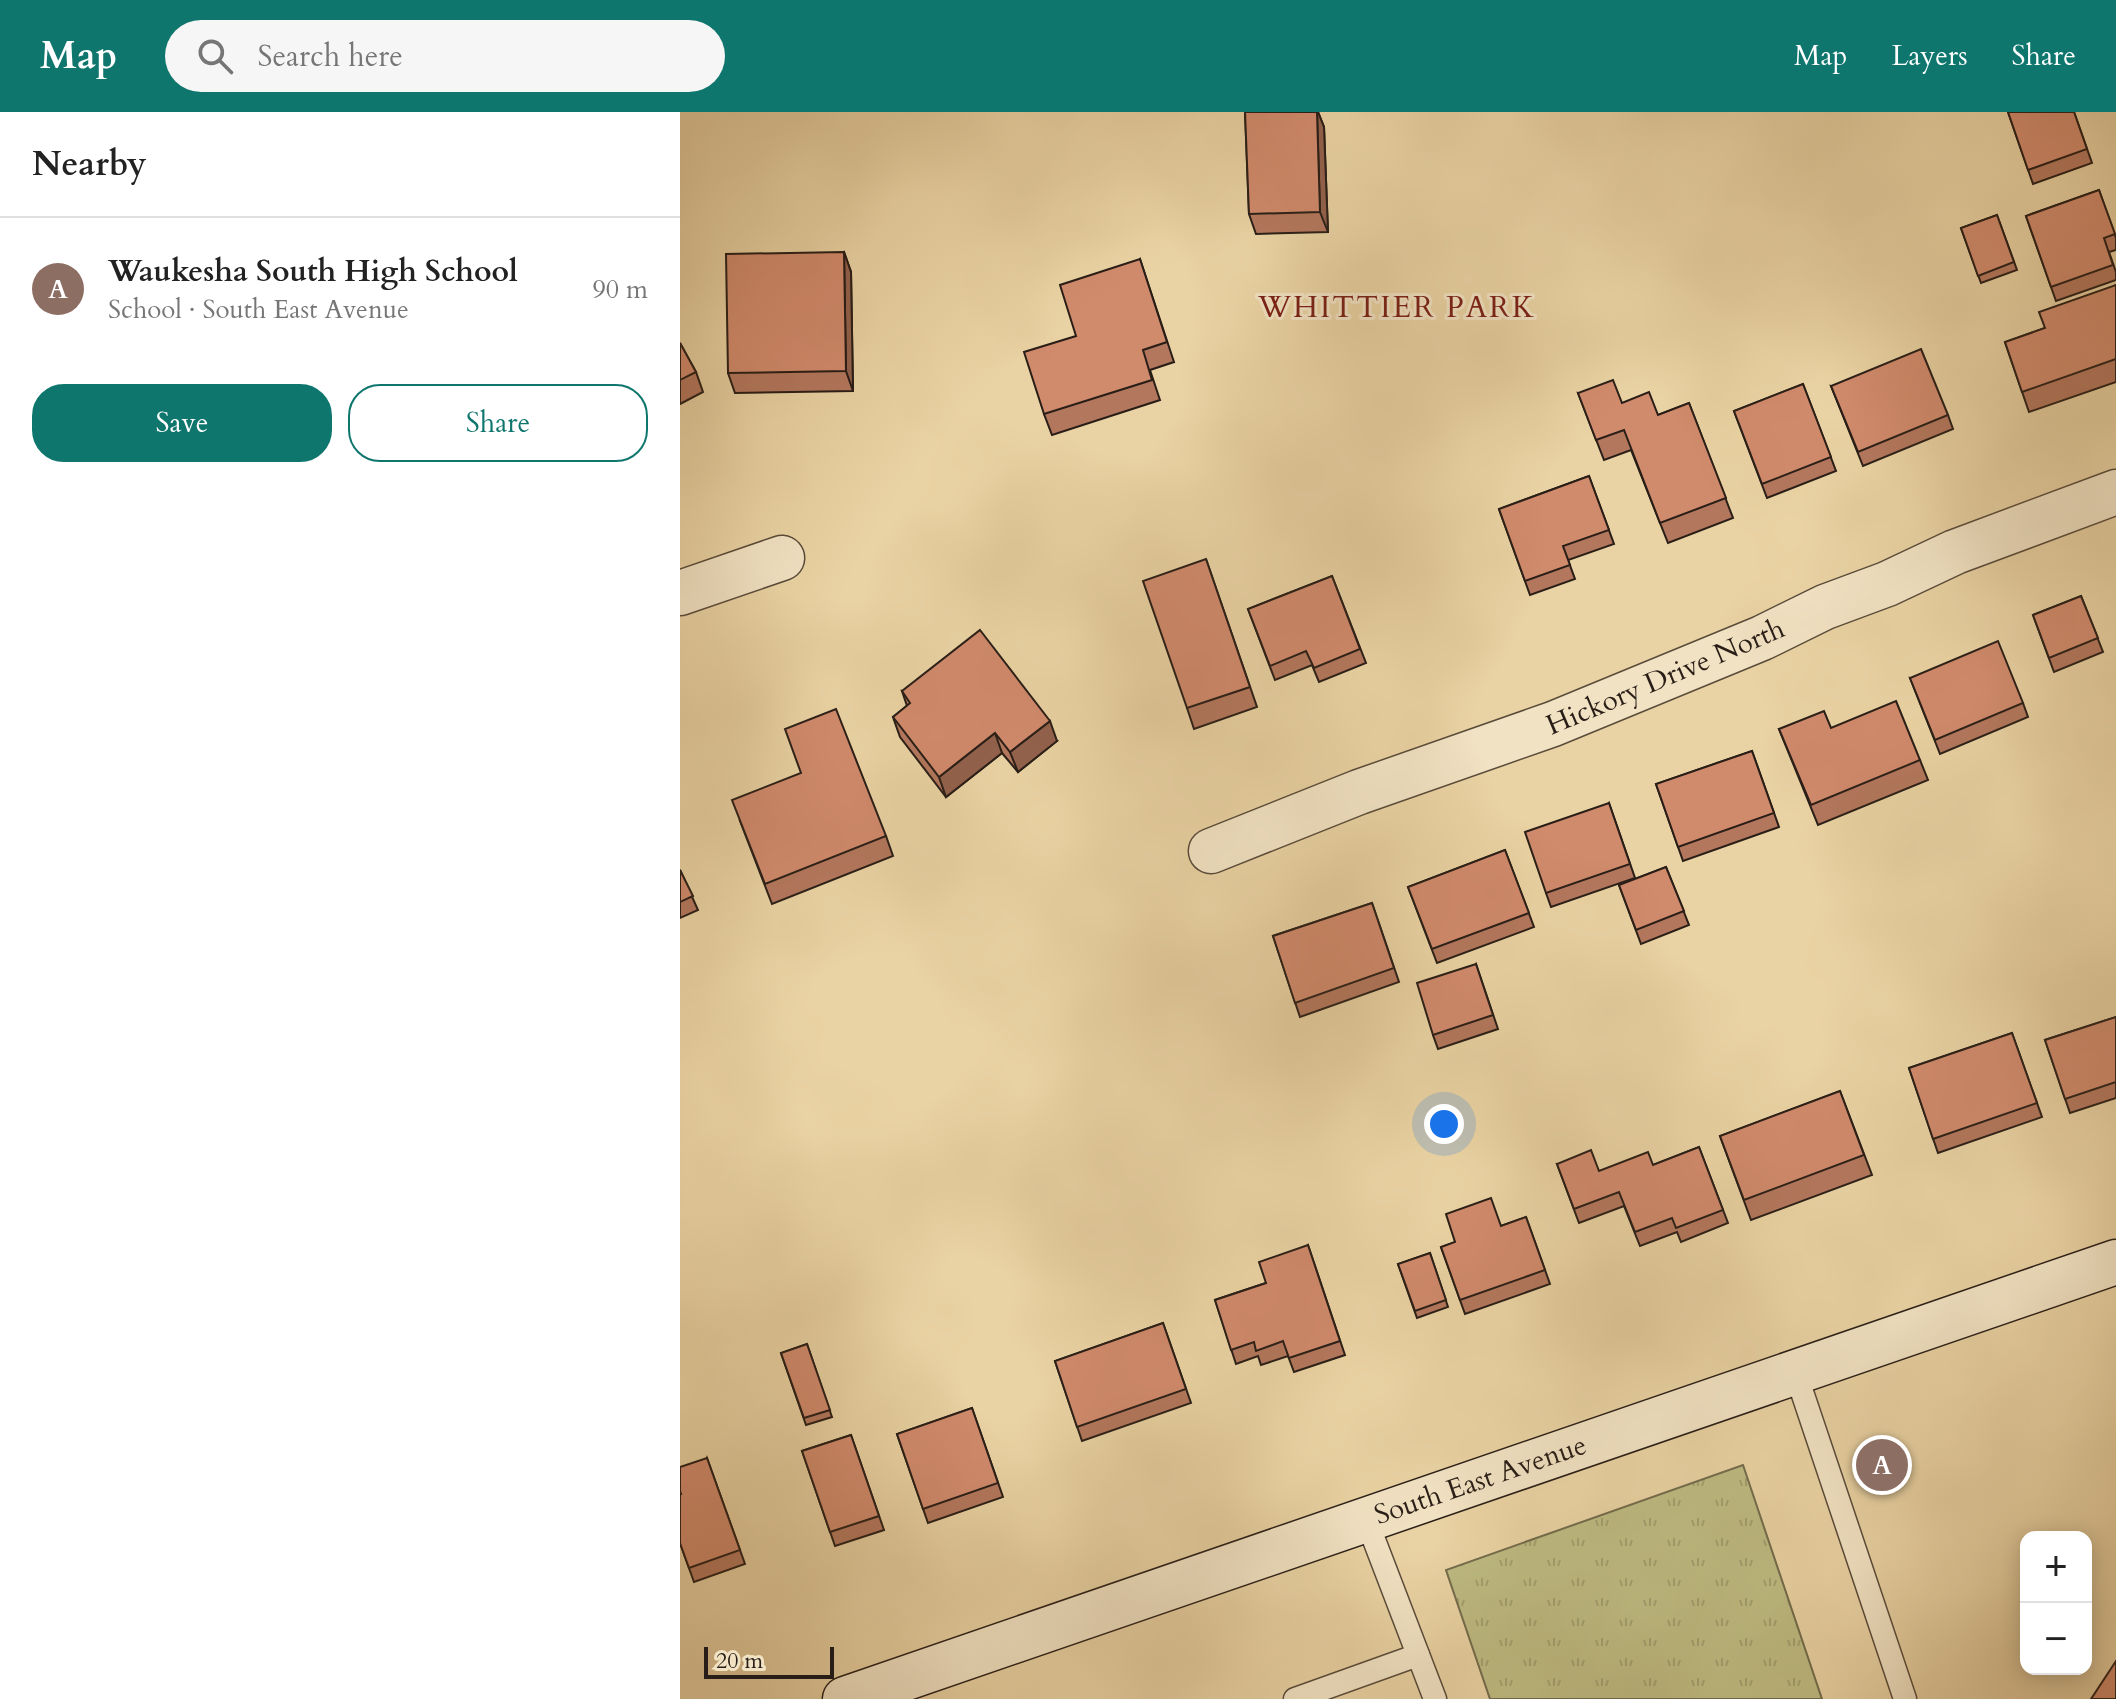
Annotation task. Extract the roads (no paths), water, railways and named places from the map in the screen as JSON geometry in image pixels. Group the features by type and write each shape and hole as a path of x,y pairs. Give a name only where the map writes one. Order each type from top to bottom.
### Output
{"main road":[{"name":"Hickory Drive North","path":"1211,851 1359,792 1553,724 1762,638 1825,607 1887,584 1955,552 2116,492"},
{"path":"680,593 782,558"},
{"name":"South East Avenue","path":"866,1696 1366,1519 2116,1262"}],"lane":[{"path":"1795,1371 1905,1699"},
{"path":"1366,1519 1435,1699"},
{"path":"1295,1699 1418,1655"}],"place":[{"name":"Waukesha South High School","path":"1882,1465"}],"district":[{"name":"WHITTIER PARK","path":"1397,307"}]}
